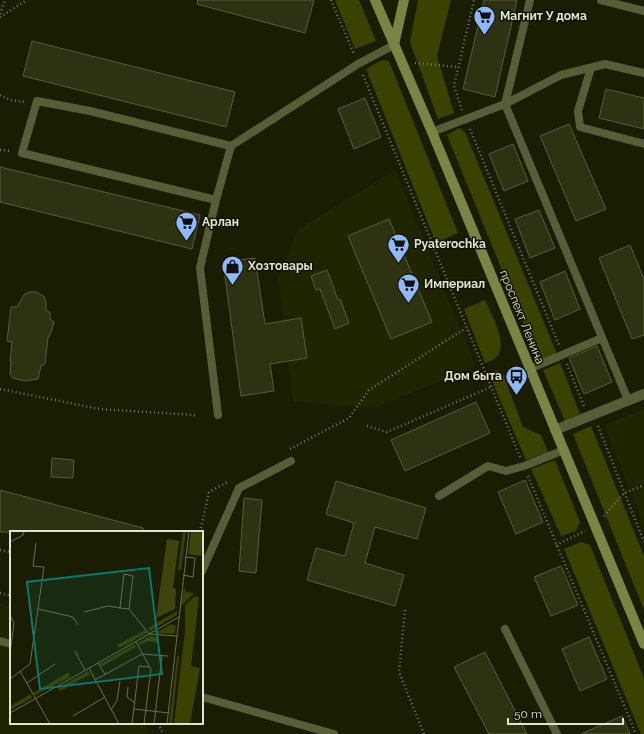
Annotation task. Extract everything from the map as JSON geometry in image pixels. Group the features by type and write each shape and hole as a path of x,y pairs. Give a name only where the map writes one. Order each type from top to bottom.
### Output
{"street":[{"name":"проспект Ленина","path":"375,0 432,132 644,644"},
{"path":"394,44 404,0"},
{"path":"555,430 644,394"}],"lane":[{"path":"530,0 506,104 628,400"},
{"path":"601,0 644,11"},
{"path":"218,416 200,268 216,200 231,146 358,64 394,44"},
{"path":"432,132 506,104 561,75 606,64 644,73"},
{"path":"592,68 578,111 580,127 644,144"},
{"path":"216,200 22,153 37,101 90,111 231,146"},
{"path":"529,369 602,338"},
{"path":"440,496 488,466 506,471 524,466 564,450"},
{"path":"203,569 239,488 290,461"},
{"path":"505,629 557,734"},
{"path":"0,641 10,644"},
{"path":"203,697 334,734"}],"path":[{"path":"0,14 5,0"},
{"path":"0,17 27,0"},
{"path":"331,0 636,734"},
{"path":"474,0 454,86 466,120 562,354 591,415 644,542"},
{"path":"402,62 458,67"},
{"path":"0,95 10,100 24,102 37,101"},
{"path":"289,449 349,418 369,390 466,328"},
{"path":"367,426 387,432 491,387"},
{"path":"0,389 99,409 195,415"},
{"path":"200,531 209,492 230,481"},
{"path":"0,550 10,552"},
{"path":"0,593 10,596"},
{"path":"405,610 399,672 424,734"},
{"path":"160,724 163,734"}],"shaded area":[{"path":"395,170 476,366 375,408 293,402 278,278 298,229"},
{"path":"644,409 644,526 604,425"},
{"path":"0,604 10,606 10,724 145,724 149,734 0,734"}],"green space":[{"path":"335,0 359,0 376,41 355,49"},
{"path":"418,0 451,0 437,56 454,113 438,119 410,42"},
{"path":"382,60 389,61 458,233 436,243 366,69"},
{"path":"459,128 465,132 557,354 539,361 447,135"},
{"path":"485,300 498,331 501,348 498,355 493,360 485,363 464,309"},
{"path":"560,363 580,414 565,421 543,370"},
{"path":"497,370 503,374 523,427 541,435 548,452 526,460 489,374"},
{"path":"591,426 644,556 644,610 573,434"},
{"path":"555,460 580,522 576,531 561,536 531,469"},
{"path":"581,542 590,545 644,678 644,734 641,734 564,549"}],"building":[{"path":"198,0 314,0 305,33 197,4"},
{"path":"484,0 517,0 495,97 463,89"},
{"path":"32,41 235,92 226,127 23,76"},
{"path":"606,89 644,98 644,129 599,118"},
{"path":"365,98 381,137 354,149 338,109"},
{"path":"569,124 606,209 576,221 540,136"},
{"path":"513,144 528,181 504,191 489,154"},
{"path":"0,167 200,215 192,249 0,202"},
{"path":"539,210 555,248 530,258 515,219"},
{"path":"389,219 432,322 391,339 348,236"},
{"path":"630,245 644,279 644,335 632,339 599,258"},
{"path":"255,258 265,324 301,318 307,358 270,364 274,391 241,396 223,262"},
{"path":"327,270 338,300 340,299 349,323 335,329 320,289 316,290 311,276"},
{"path":"565,271 580,309 555,320 540,282"},
{"path":"29,292 36,292 44,296 46,311 50,312 50,319 54,322 48,338 45,364 41,366 38,379 25,381 13,378 10,374 12,342 7,341 11,307 17,307 24,295"},
{"path":"597,346 612,382 584,394 569,358"},
{"path":"476,402 490,433 405,471 391,440"},
{"path":"52,458 74,460 73,478 51,477"},
{"path":"525,480 543,522 516,534 498,492"},
{"path":"336,481 426,508 417,539 375,527 365,563 404,575 395,606 307,580 316,548 345,556 354,523 326,514"},
{"path":"0,490 143,528 143,531 0,532"},
{"path":"244,498 262,500 256,573 239,571"},
{"path":"561,566 578,605 551,616 534,577"},
{"path":"589,637 607,679 580,691 562,649"},
{"path":"485,652 527,734 489,734 454,667"},
{"path":"622,716 630,734 581,734"}],"place":[{"name":"Магнит У дома","path":"484,36"},
{"name":"Арлан","path":"187,242"},
{"name":"Pyaterochka","path":"398,264"},
{"name":"Хозтовары","path":"233,286"},
{"name":"Империал","path":"408,304"},
{"name":"Дом быта","path":"517,396"}]}
